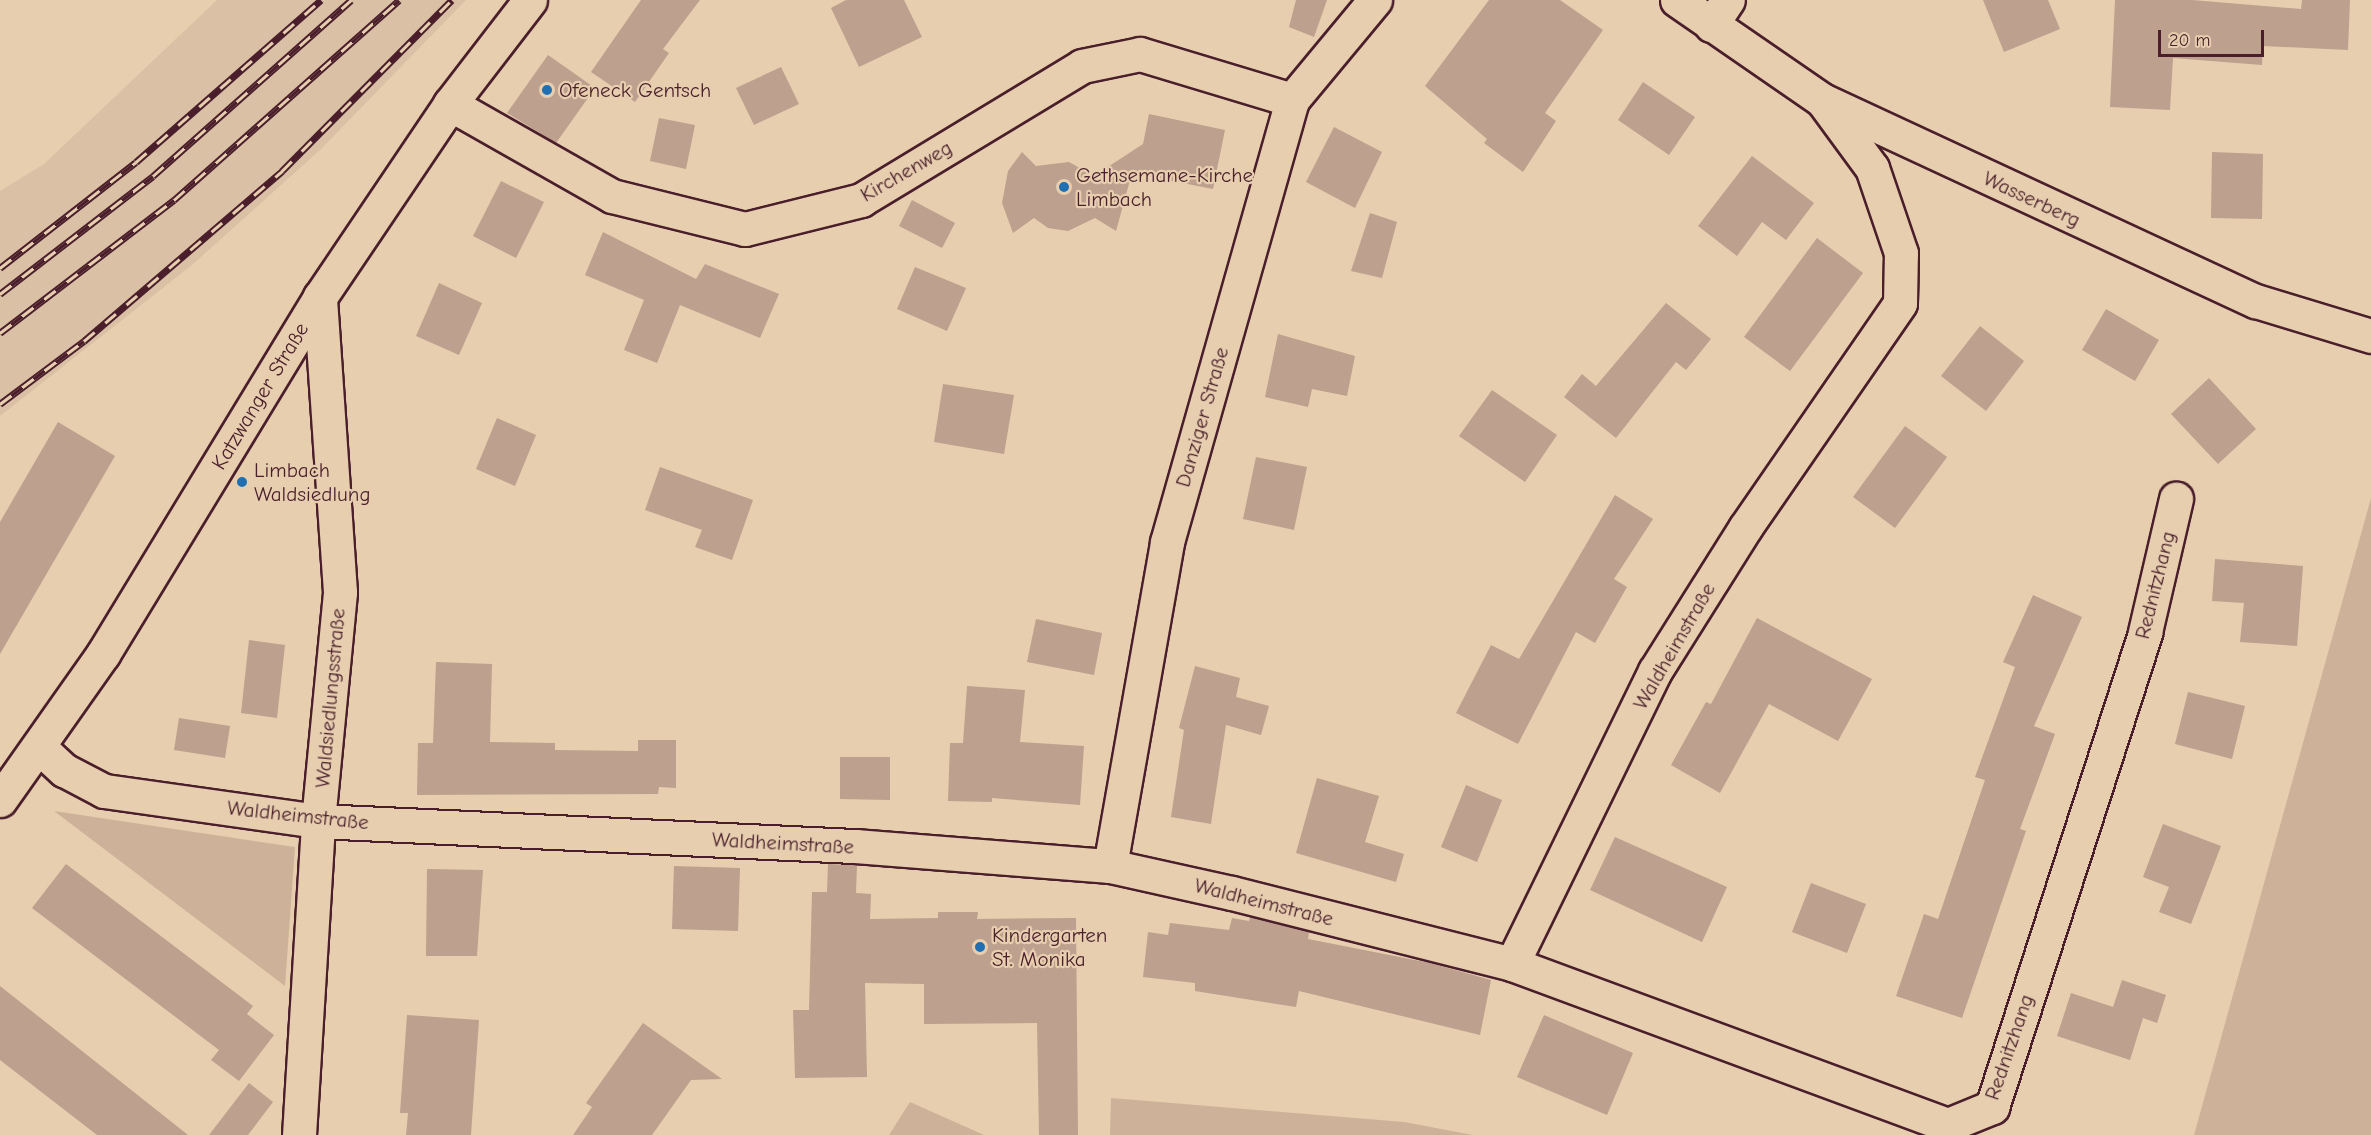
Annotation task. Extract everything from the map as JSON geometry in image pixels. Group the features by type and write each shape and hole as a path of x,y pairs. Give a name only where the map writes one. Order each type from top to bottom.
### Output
{"street":[{"name":"Katzwanger Straße","path":"0,800 103,654 320,297 450,104 530,0"},
{"name":"Danziger Straße","path":"1110,866 1167,542 1292,100 1375,0"},
{"name":"Wasserberg","path":"1677,0 1720,13 1822,100 2256,301 2371,336"},
{"name":"Kirchenweg","path":"450,104 612,196 746,229 861,200 1082,66 1140,54 1292,100"},
{"name":"Waldheimstraße","path":"39,747 64,770 104,791 318,821 855,846 1110,866 1232,893 1512,964 1655,671 1745,528 1900,303 1901,253 1872,168 1822,100"},
{"name":"Waldsiedlungsstraße","path":"299,1135 318,821 340,592 320,297"},
{"name":"Rednitzhang","path":"1512,964 1948,1125 1992,1107 2145,632 2176,500"}],"shaded area":[{"path":"217,0 466,0 320,150 192,265 0,416 0,191 44,164"},
{"path":"2371,498 2371,1135 2194,1135"},
{"path":"54,811 295,847 285,986"},
{"path":"1111,1098 1404,1122 1473,1135 1110,1135"},
{"path":"910,1102 984,1135 889,1135"}],"building":[{"path":"641,0 700,0 663,49 669,53 635,102 591,72"},
{"path":"846,0 904,0 922,37 859,67 831,8"},
{"path":"1296,0 1327,0 1314,37 1289,27"},
{"path":"1489,0 1560,0 1603,30 1545,113 1556,121 1523,172 1484,143 1487,139 1425,86"},
{"path":"1983,0 2048,0 2060,29 2004,52"},
{"path":"2115,0 2192,0 2301,9 2302,0 2350,0 2348,50 2263,46 2262,65 2173,58 2170,110 2110,107"},
{"name":"Ofeneck Gentsch","path":"548,55 595,88 556,143 507,113"},
{"path":"781,67 799,104 754,125 736,88"},
{"path":"1643,82 1695,117 1669,155 1618,120"},
{"path":"1149,114 1225,130 1213,189 1132,173 1116,231 1095,218 1068,231 1048,228 1034,218 1013,233 1002,203 1008,171 1022,152 1036,166 1069,162 1094,176 1143,144"},
{"path":"659,118 695,125 686,169 650,161"},
{"path":"1334,127 1382,152 1355,208 1306,182"},
{"path":"2212,152 2263,154 2262,219 2211,218"},
{"path":"1752,156 1814,203 1786,240 1762,222 1737,256 1698,226"},
{"path":"501,181 544,202 516,258 473,236"},
{"path":"912,200 955,223 942,248 899,226"},
{"path":"1370,213 1397,222 1382,278 1351,271"},
{"path":"603,232 696,279 705,264 779,294 760,338 680,305 657,363 624,350 644,300 585,275"},
{"path":"1817,238 1863,273 1790,371 1744,337"},
{"path":"915,267 966,288 947,331 897,309"},
{"path":"439,283 482,303 459,355 416,336"},
{"path":"1666,303 1711,339 1686,370 1676,362 1616,438 1564,397 1582,374 1596,386"},
{"path":"2106,309 2159,340 2135,381 2082,350"},
{"path":"1980,326 2024,361 1986,411 1941,376"},
{"path":"1278,334 1355,356 1347,396 1312,389 1308,407 1265,397"},
{"path":"2209,378 2256,429 2218,464 2171,414"},
{"path":"943,384 1014,395 1004,454 934,442"},
{"path":"1492,390 1557,435 1525,482 1459,436"},
{"path":"497,418 536,435 515,486 476,469"},
{"path":"58,422 115,456 0,654 0,522"},
{"path":"1905,426 1947,457 1895,528 1853,497"},
{"path":"1256,457 1307,467 1294,530 1243,519"},
{"path":"660,467 753,500 732,560 695,547 702,530 645,510"},
{"path":"1615,495 1653,519 1614,579 1627,587 1595,643 1576,632 1518,744 1456,713 1491,645 1519,659"},
{"path":"2215,559 2303,566 2297,646 2240,642 2244,603 2212,601"},
{"path":"2033,595 2082,617 2034,726 2055,734 2020,829 2026,831 1962,1018 1896,996 1924,914 1938,919 1985,780 1975,777 2015,667 2003,662"},
{"path":"1757,618 1872,679 1838,741 1769,704 1720,793 1671,765 1706,702 1711,704"},
{"path":"1036,619 1102,633 1094,675 1027,662"},
{"path":"249,640 285,645 277,718 241,713"},
{"path":"436,662 492,664 490,742 555,743 555,750 638,751 638,740 676,740 676,788 659,787 658,794 417,795 418,743 433,743"},
{"path":"1195,666 1240,678 1236,697 1269,706 1261,735 1226,725 1211,824 1171,817 1184,730 1179,728"},
{"path":"967,686 1025,690 1020,742 1084,746 1080,805 992,798 992,802 948,801 950,743 963,743"},
{"path":"2188,692 2245,706 2232,759 2175,744"},
{"path":"179,718 230,726 225,758 174,750"},
{"path":"840,757 890,757 890,800 840,799"},
{"path":"1317,778 1379,796 1365,842 1404,854 1396,882 1296,853"},
{"path":"1466,785 1502,800 1477,862 1441,847"},
{"path":"2163,824 2221,846 2191,924 2159,912 2169,887 2143,877"},
{"path":"1615,837 1727,887 1702,942 1590,890"},
{"path":"66,864 253,1006 247,1014 274,1035 239,1081 211,1060 219,1050 32,908"},
{"path":"828,864 857,865 856,893 871,894 870,919 938,918 938,912 978,912 977,919 1076,918 1078,1135 1039,1135 1037,1023 924,1024 924,984 865,983 867,1077 795,1078 793,1010 809,1010 812,892 827,892"},
{"path":"674,866 740,868 738,931 672,929"},
{"path":"427,869 483,870 477,956 426,956"},
{"path":"1811,883 1866,904 1847,953 1792,932"},
{"path":"1250,917 1309,932 1308,939 1430,963 1491,980 1480,1035 1299,991 1296,1007 1195,991 1195,983 1143,977 1148,932 1168,935 1170,923 1229,930 1232,918 1249,921"},
{"path":"2122,980 2166,995 2157,1023 2143,1018 2130,1060 2057,1036 2071,993 2113,1007"},
{"path":"0,986 188,1135 97,1135 0,1060"},
{"path":"407,1015 479,1020 471,1135 406,1135 408,1113 400,1113"},
{"path":"1544,1015 1633,1053 1607,1115 1517,1077"},
{"path":"643,1023 722,1079 691,1080 652,1135 573,1135 592,1107 586,1103"},
{"path":"249,1083 273,1102 248,1135 209,1135"}],"railway":[{"path":"0,268 136,162 321,0"},
{"path":"0,294 153,176 351,0"},
{"path":"0,333 174,200 399,0"},
{"path":"0,404 84,341 282,171 452,0"}],"place":[{"name":"Ofeneck Gentsch","path":"547,90"},
{"name":"Gethsemane-Kirche Limbach","path":"1064,187"},
{"name":"Limbach Waldsiedlung","path":"242,482"},
{"name":"Kindergarten St. Monika","path":"980,947"}]}
